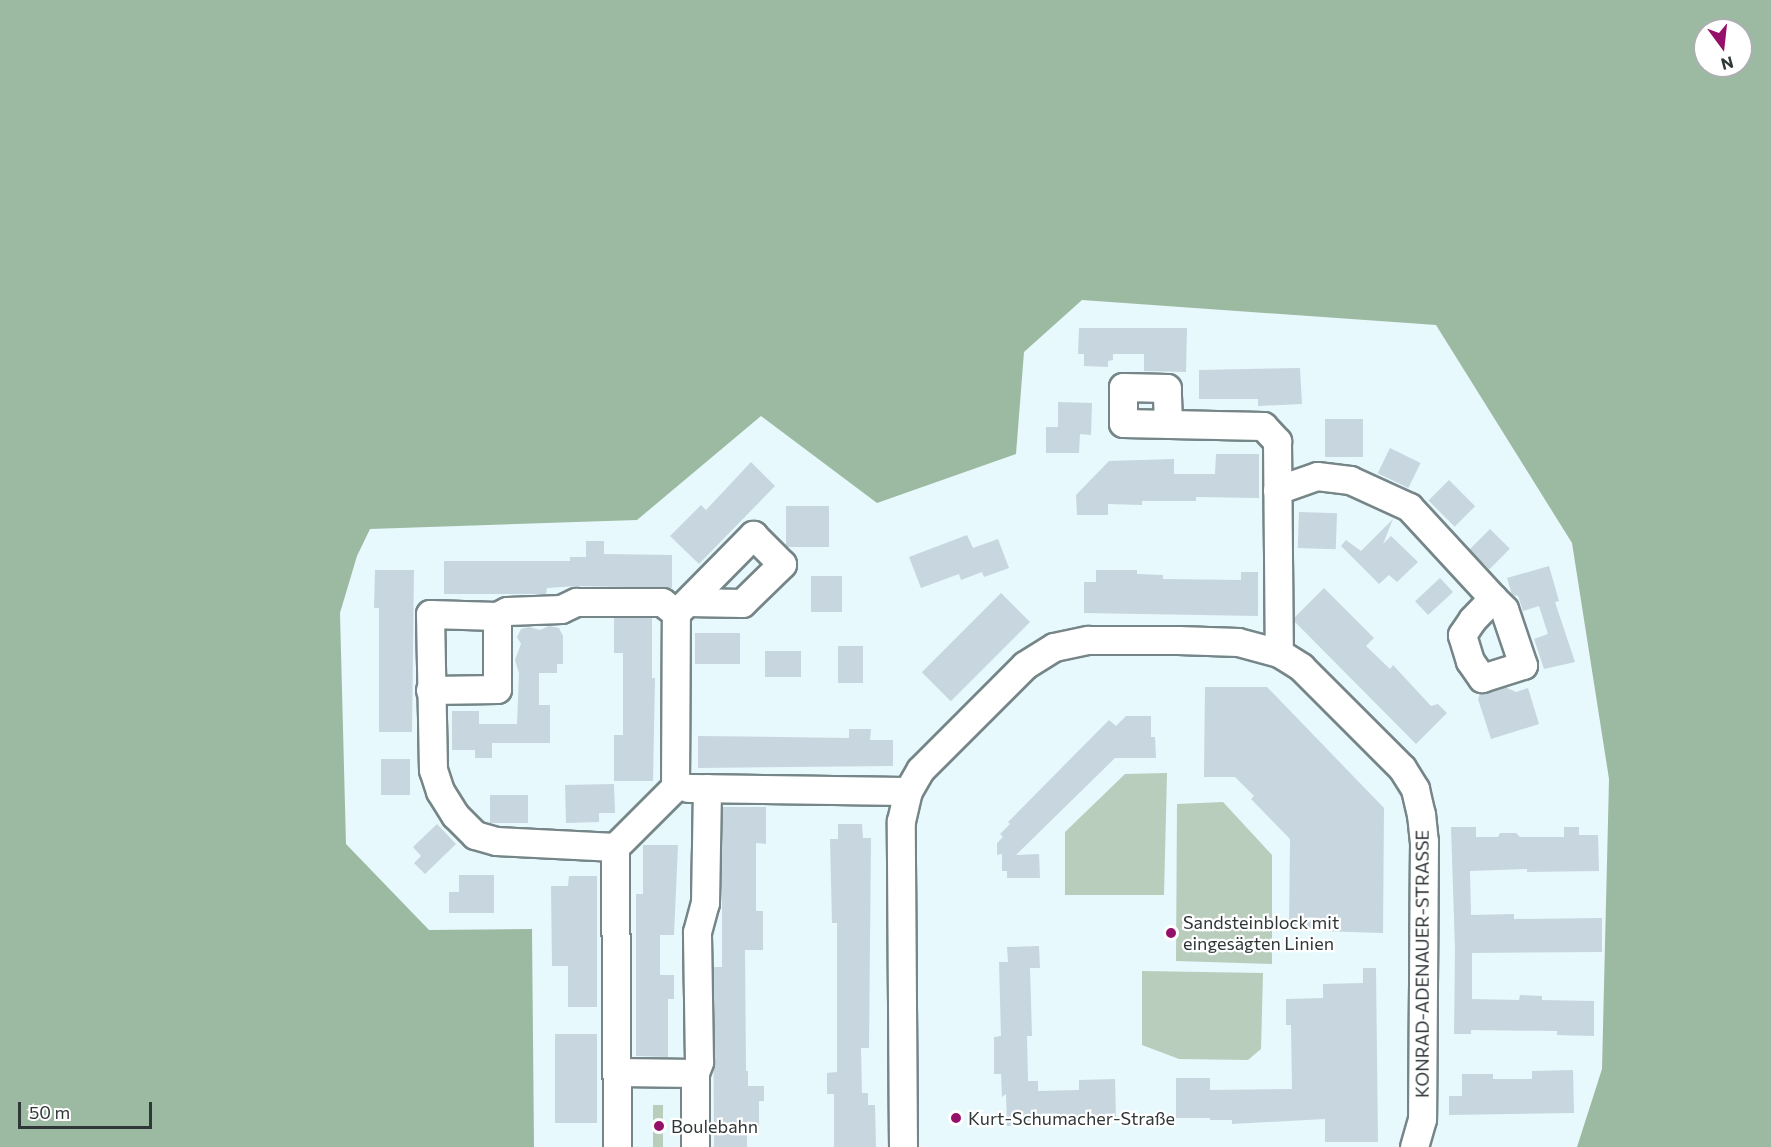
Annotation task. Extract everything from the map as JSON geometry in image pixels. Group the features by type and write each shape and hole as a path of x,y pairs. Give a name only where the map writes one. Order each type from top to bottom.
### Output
{"street":[{"path":"1168,424 1263,426 1277,441 1279,653"},
{"path":"1277,490 1317,476 1350,480 1409,507 1493,598"},
{"path":"615,847 516,843 475,835 456,815 445,799 433,770 430,614 497,616 507,610 561,609 576,602 662,602 682,608 675,787 615,847 617,1147"},
{"path":"430,690 497,689 497,616"},
{"name":"KONRAD-ADENAUER-STRASSE","path":"908,790 920,770 1025,665 1054,647 1088,640 1238,642 1279,653 1300,667 1402,768 1415,789 1421,814 1424,841 1422,1119 1414,1147"},
{"path":"675,787 908,790 901,821 903,1147"},
{"path":"695,1147 695,1073 699,1062 697,932 705,903 707,788"},
{"path":"618,1072 695,1073"},
{"name":"KONRAD-ADENAUER-STRASSE","path":"1422,1119 1431,1147"}],"green space":[{"path":"0,0 1771,0 1771,1147 1577,1147 1602,1069 1609,779 1572,543 1436,325 1082,300 1024,352 1016,454 877,503 761,416 637,520 370,529 357,556 340,613 346,844 429,930 532,929 534,1147 0,1147"},
{"path":"1167,773 1164,895 1065,895 1065,832 1125,774"},
{"path":"1223,802 1272,855 1272,964 1176,961 1177,804"},
{"path":"1142,971 1263,973 1261,1049 1248,1060 1179,1059 1142,1045"},
{"name":"Boulebahn","path":"653,1105 663,1105 663,1147 653,1147"}],"building":[{"path":"1079,328 1187,328 1186,372 1144,371 1144,354 1113,354 1113,360 1108,361 1108,367 1084,366 1084,354 1078,354"},
{"path":"1300,368 1302,404 1258,406 1258,399 1199,399 1199,370"},
{"path":"1058,402 1092,403 1091,435 1080,434 1079,453 1046,453 1046,427 1058,427"},
{"path":"1325,419 1363,419 1363,457 1325,457"},
{"path":"1390,448 1421,463 1408,488 1378,473"},
{"path":"1216,454 1259,454 1259,498 1196,497 1196,501 1142,501 1142,505 1108,504 1108,515 1077,515 1076,495 1109,461 1174,459 1174,474 1215,474"},
{"path":"751,462 775,486 699,564 670,536 701,505 706,510"},
{"path":"1449,480 1475,506 1455,527 1428,501"},
{"path":"786,506 829,506 829,547 786,547"},
{"path":"1299,512 1337,513 1336,549 1298,548"},
{"path":"1393,519 1383,544 1391,536 1418,562 1397,582 1389,575 1379,584 1341,546 1346,540 1361,551"},
{"path":"1490,529 1510,549 1489,569 1469,550"},
{"path":"967,535 973,548 998,539 1009,568 984,577 982,572 961,580 959,574 921,588 909,557"},
{"path":"586,541 604,541 604,554 672,555 672,588 576,586 547,588 546,594 444,594 444,561 570,561 570,557 586,557"},
{"path":"1549,566 1559,601 1555,602 1575,662 1544,669 1534,639 1548,634 1539,606 1523,611 1518,596 1512,595 1507,578"},
{"path":"375,570 414,570 412,732 379,732 379,608 374,608"},
{"path":"1096,570 1137,570 1137,574 1163,575 1163,579 1241,580 1241,572 1258,572 1258,616 1084,613 1084,582 1096,582"},
{"path":"811,576 842,576 842,612 811,612"},
{"path":"1440,578 1453,592 1428,615 1415,601"},
{"path":"1324,588 1374,638 1366,646 1390,669 1393,665 1431,706 1438,704 1447,713 1416,744 1294,621 1294,618"},
{"path":"1001,593 1030,622 951,701 922,672"},
{"path":"614,618 652,618 652,678 655,678 653,781 614,781 614,735 623,735 623,653 614,653"},
{"path":"549,626 559,628 563,636 563,664 557,664 557,673 539,673 539,705 550,705 550,743 492,743 492,758 475,758 475,750 452,750 452,711 479,711 479,724 517,724 519,673 515,660 521,644 517,637 521,629 529,627 540,630"},
{"path":"695,633 740,633 740,664 695,664"},
{"path":"838,646 863,646 863,683 838,683"},
{"path":"765,651 801,651 801,677 765,677"},
{"path":"1205,687 1267,687 1384,808 1383,933 1289,930 1290,839 1251,799 1254,796 1235,777 1204,777"},
{"path":"1505,687 1516,692 1528,688 1539,724 1491,739 1478,699 1480,693"},
{"path":"1126,716 1151,716 1151,737 1155,737 1156,758 1115,758 1016,855 1039,854 1040,878 1007,878 1007,871 1002,871 1002,854 997,855 997,843 1003,837 1000,834 1010,824 1008,822 1109,720 1116,726"},
{"path":"849,729 871,729 870,740 893,740 893,766 698,768 698,736 849,738"},
{"path":"381,759 410,759 410,795 381,795"},
{"path":"614,784 615,813 599,813 599,822 566,823 565,785"},
{"path":"490,795 528,795 528,823 490,823"},
{"path":"722,807 766,807 766,844 756,843 756,911 763,911 763,950 745,950 746,1071 748,1071 748,1086 764,1086 764,1101 759,1101 759,1129 747,1129 747,1147 714,1147 713,967 722,967"},
{"path":"437,824 456,844 425,874 414,863 421,856 413,847"},
{"path":"838,824 862,824 863,838 871,838 869,1048 861,1048 862,1093 868,1093 868,1105 875,1105 876,1147 834,1147 834,1094 827,1094 827,1073 837,1072 837,923 832,923 830,839 838,839"},
{"path":"1451,827 1476,827 1476,837 1498,837 1500,833 1516,833 1520,837 1564,837 1564,827 1579,827 1579,835 1598,835 1599,871 1527,872 1527,869 1470,871 1471,915 1514,914 1514,919 1602,918 1602,952 1472,953 1472,999 1519,1000 1520,995 1542,996 1542,1000 1594,1001 1594,1036 1557,1035 1557,1031 1471,1030 1471,1034 1454,1034 1455,949"},
{"path":"643,845 678,845 674,935 660,935 660,975 674,975 674,999 668,999 668,1057 636,1056 636,894 643,894"},
{"path":"459,875 494,875 494,913 449,913 449,892 459,892"},
{"path":"569,876 597,876 597,1007 568,1007 568,966 552,966 551,886 568,886"},
{"path":"1039,946 1040,968 1030,968 1032,1036 1027,1036 1028,1081 1038,1081 1038,1091 1079,1090 1079,1080 1115,1079 1116,1119 1032,1120 1032,1125 1007,1126 1006,1094 1002,1097 1001,1074 994,1074 994,1037 1001,1036 999,962 1008,962 1007,947"},
{"path":"1363,968 1376,968 1378,1142 1325,1142 1325,1119 1232,1124 1232,1120 1176,1118 1176,1078 1210,1078 1210,1090 1292,1089 1291,1025 1286,1025 1286,999 1323,998 1323,984 1363,983"},
{"path":"555,1034 597,1034 597,1123 555,1123"},
{"path":"1573,1070 1574,1113 1449,1115 1449,1096 1462,1096 1462,1074 1493,1074 1493,1079 1532,1079 1532,1071"}],"place":[{"name":"Sandsteinblock mit eingesägten Linien","path":"1171,933"},
{"name":"Kurt-Schumacher-Straße","path":"956,1118"},
{"name":"Boulebahn","path":"659,1126"}]}
